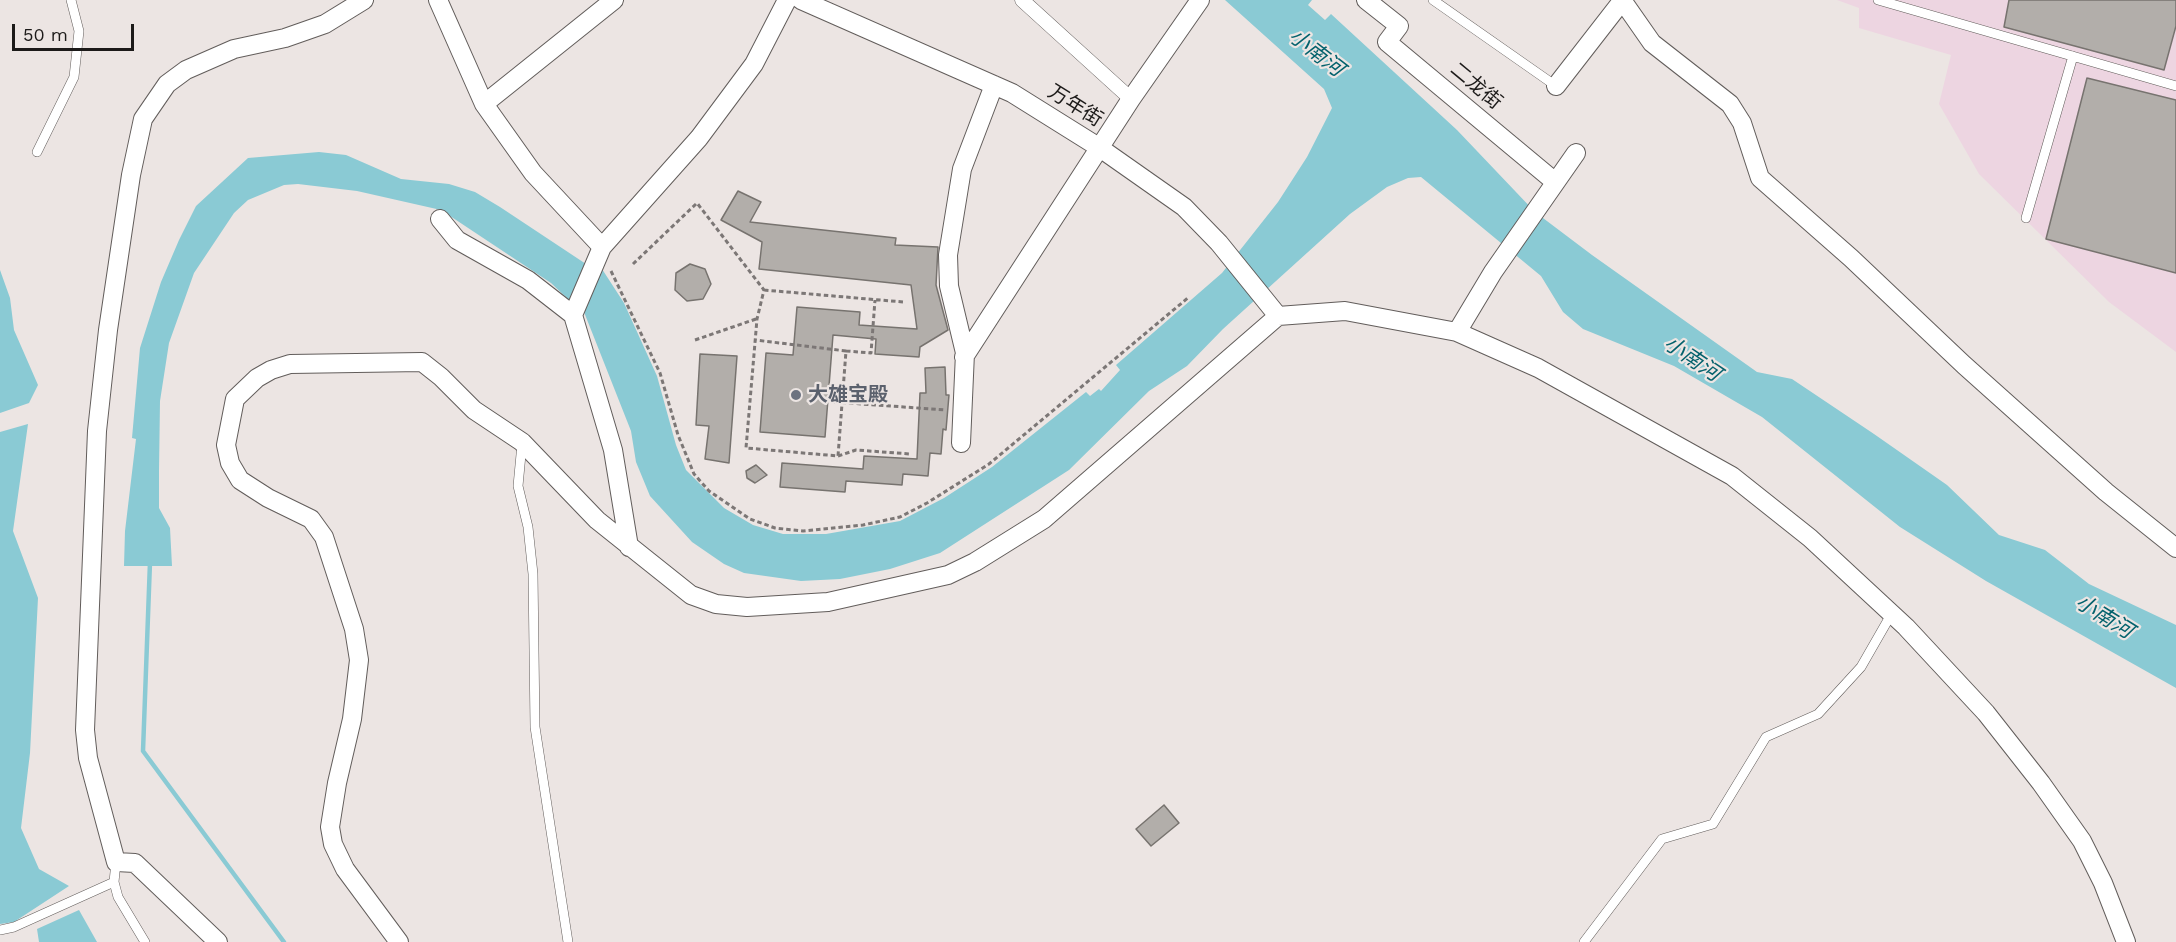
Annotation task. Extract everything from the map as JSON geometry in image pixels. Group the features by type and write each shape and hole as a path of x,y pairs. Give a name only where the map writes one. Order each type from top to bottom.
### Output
{"street":[{"path":"218,942 135,863 116,862 88,758 85,730 97,431 108,330 131,176 143,119 167,84 186,69 234,49 285,38 324,24 364,0"},
{"path":"438,0 484,104 533,172 602,255"},
{"path":"484,104 614,0"},
{"path":"573,315 602,255 699,138 754,64 787,0"},
{"name":"万年街","path":"801,0 1012,93 1100,148 1184,207 1219,243 1278,316"},
{"path":"1022,0 1131,99"},
{"name":"二龙街","path":"1366,0 1399,26 1387,42 1554,181"},
{"path":"1556,86 1622,0 1652,44 1730,104 1742,123 1760,178 1851,258 1964,365 2106,492 2176,548"},
{"path":"964,357 1195,2"},
{"path":"961,443 964,357 949,286 948,255 964,161 994,85"},
{"path":"1457,332 1493,272 1554,181 1576,153"},
{"path":"440,219 457,240 528,280 573,315 612,450 629,546"},
{"path":"399,942 345,869 333,844 330,827 359,660 354,629 324,537 318,525 240,480 230,463 226,445 235,399 257,378 271,370 290,364 422,362 441,377 474,410 522,442 597,520 691,595 716,604 747,607 848,599 948,575 975,562 1044,519 1278,316 1346,311 1457,332 1538,368 1732,476 1810,538 1892,613 1986,713 2041,783 2082,841 2103,883 2126,942"}],"lane":[{"path":"37,152 74,77 79,31 73,0"},
{"path":"1433,0 1556,86"},
{"path":"1878,0 2176,86"},
{"path":"2026,218 2073,56"},
{"path":"522,442 518,486 528,527 533,574 535,727 568,942"},
{"path":"1584,942 1662,839 1713,824 1766,737 1818,714 1861,667 1892,613"},
{"path":"116,862 114,882 118,897 145,942"},
{"path":"0,930 114,882"}],"path":[{"path":"633,264 697,203 764,290 903,302"},
{"path":"602,255 629,303 660,373 678,435 694,474 716,497 750,519 782,529 803,531 864,525 900,517 927,503 989,464 1189,297"},
{"path":"764,290 757,319 746,447 838,456 856,450 910,454"},
{"path":"755,340 871,353 875,300"},
{"path":"696,340 757,319"},
{"path":"838,456 846,351"},
{"path":"834,402 962,412"}],"shaded area":[{"path":"1837,0 2176,0 2176,352 2109,302 1979,174 1939,104 1951,55 1859,28 1859,8"}],"water":[{"name":"小南河","path":"1225,0 1312,0 1308,5 1325,20 1331,14 1457,130 1535,212 1592,255 1757,372 1792,379 1874,434 1947,485 1999,535 2045,550 2089,584 2176,625 2176,688 1986,581 1900,527 1762,417 1674,366 1583,329 1563,312 1541,276 1421,177 1408,178 1387,187 1350,214 1223,329 1187,366 1149,391 1069,470 940,553 890,569 840,579 801,581 744,573 724,564 692,542 650,496 636,462 631,431 584,312 602,269 624,303 657,376 676,445 686,470 724,508 753,525 783,534 826,534 900,521 944,498 992,467 1086,392 1090,396 1099,389 1101,391 1120,370 1116,365 1222,273 1278,202 1307,157 1332,108 1324,89"},
{"path":"319,152 346,155 401,179 449,184 475,192 586,264 571,302 551,283 441,210 357,191 298,184 284,185 248,200 234,213 194,273 169,343 160,401 159,508 170,528 172,566 124,566 125,531 136,439 132,438 140,348 161,282 179,240 196,206 248,158"},
{"path":"0,270 10,298 14,330 38,385 29,403 0,413"},
{"path":"28,424 13,531 38,598 30,753 21,828 39,869 69,886 14,922 0,924 0,432"},
{"path":"79,910 97,942 39,942 37,929"}],"building":[{"path":"2009,0 2176,0 2176,26 2164,70 2004,27"},
{"path":"2087,78 2176,100 2176,273 2046,239"},
{"path":"738,191 761,202 750,222 896,238 895,245 938,247 936,285 948,330 920,347 919,357 875,354 876,339 833,335 825,437 760,432 766,353 793,355 797,307 860,312 859,325 917,329 911,285 759,269 762,242 721,220"},
{"path":"690,264 705,269 711,284 703,299 687,301 675,290 676,273"},
{"path":"700,354 737,356 729,463 705,459 709,426 696,425"},
{"path":"945,367 946,395 949,395 946,430 943,429 941,454 930,453 928,476 903,474 902,485 846,481 845,492 780,487 782,463 863,469 864,456 917,459 920,393 926,393 925,368"},
{"path":"756,465 767,475 755,483 747,478 746,471"},
{"path":"1164,805 1179,823 1151,846 1136,829"}],"waterway":[{"path":"150,562 143,751 284,942"}],"place":[{"name":"大雄宝殿","path":"796,395"}]}
